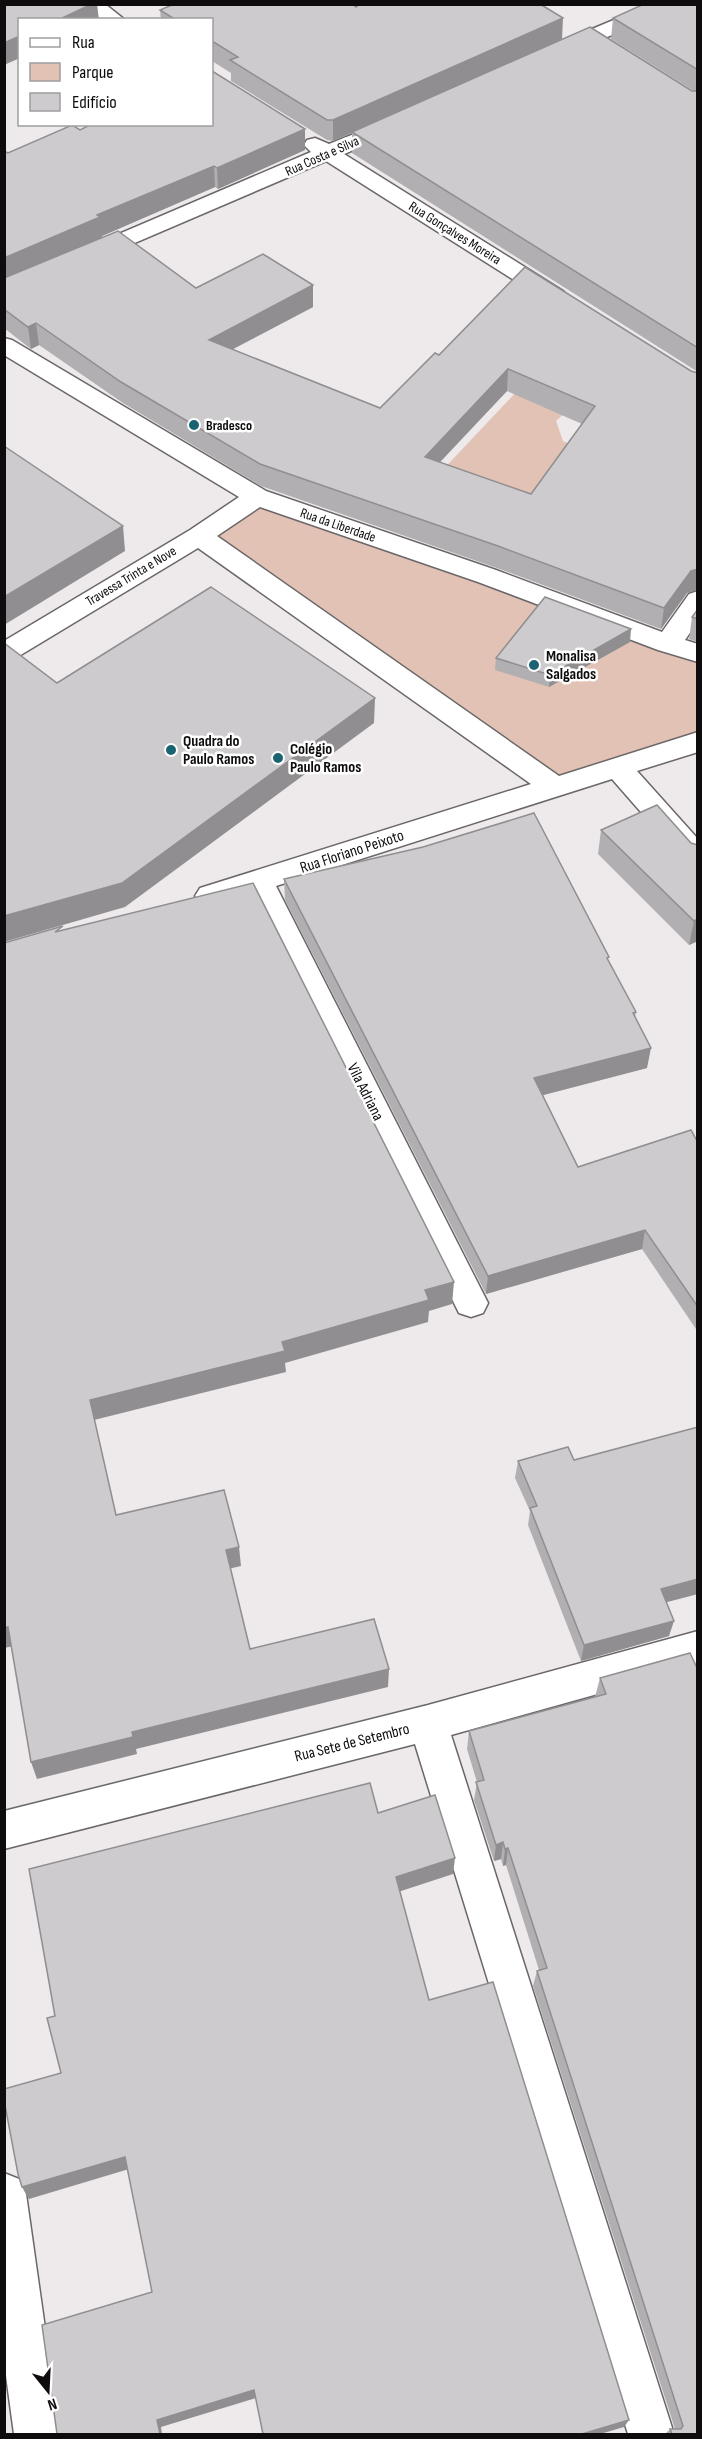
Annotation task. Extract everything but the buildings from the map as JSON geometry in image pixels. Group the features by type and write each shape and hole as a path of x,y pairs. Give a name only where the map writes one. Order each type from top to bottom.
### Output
{"street":[{"path":"91,4 112,18"},
{"path":"535,60 580,31 671,4"},
{"path":"580,31 609,48"},
{"name":"Rua Costa e Silva","path":"4,292 416,114"},
{"name":"Rua Gonçalves Moreira","path":"300,135 578,310"},
{"name":"Rua da Liberdade","path":"4,345 257,497 487,576 668,644 698,653"},
{"name":"Travessa Trinta e Nove","path":"4,653 199,536 257,497"},
{"path":"199,536 553,786"},
{"path":"668,644 698,600"},
{"name":"Rua Floriano Peixoto","path":"181,904 259,882 553,786 698,742"},
{"path":"618,768 698,859"},
{"name":"Vila Adriana","path":"259,882 471,1303"},
{"name":"Rua Sete de Setembro","path":"4,1830 428,1724 698,1648"},
{"path":"428,1724 651,2434"},
{"path":"4,2194 37,2434"}],"green space":[{"path":"568,337 616,365 556,421 563,441 606,462 522,513 437,476"},
{"path":"259,504 697,657 697,734 557,777 209,535"}],"place":[{"name":"Bradesco","path":"194,425"},
{"name":"Monalisa Salgados","path":"534,665"},
{"name":"Quadra do Paulo Ramos","path":"171,750"},
{"name":"Colégio Paulo Ramos","path":"278,758"}]}
